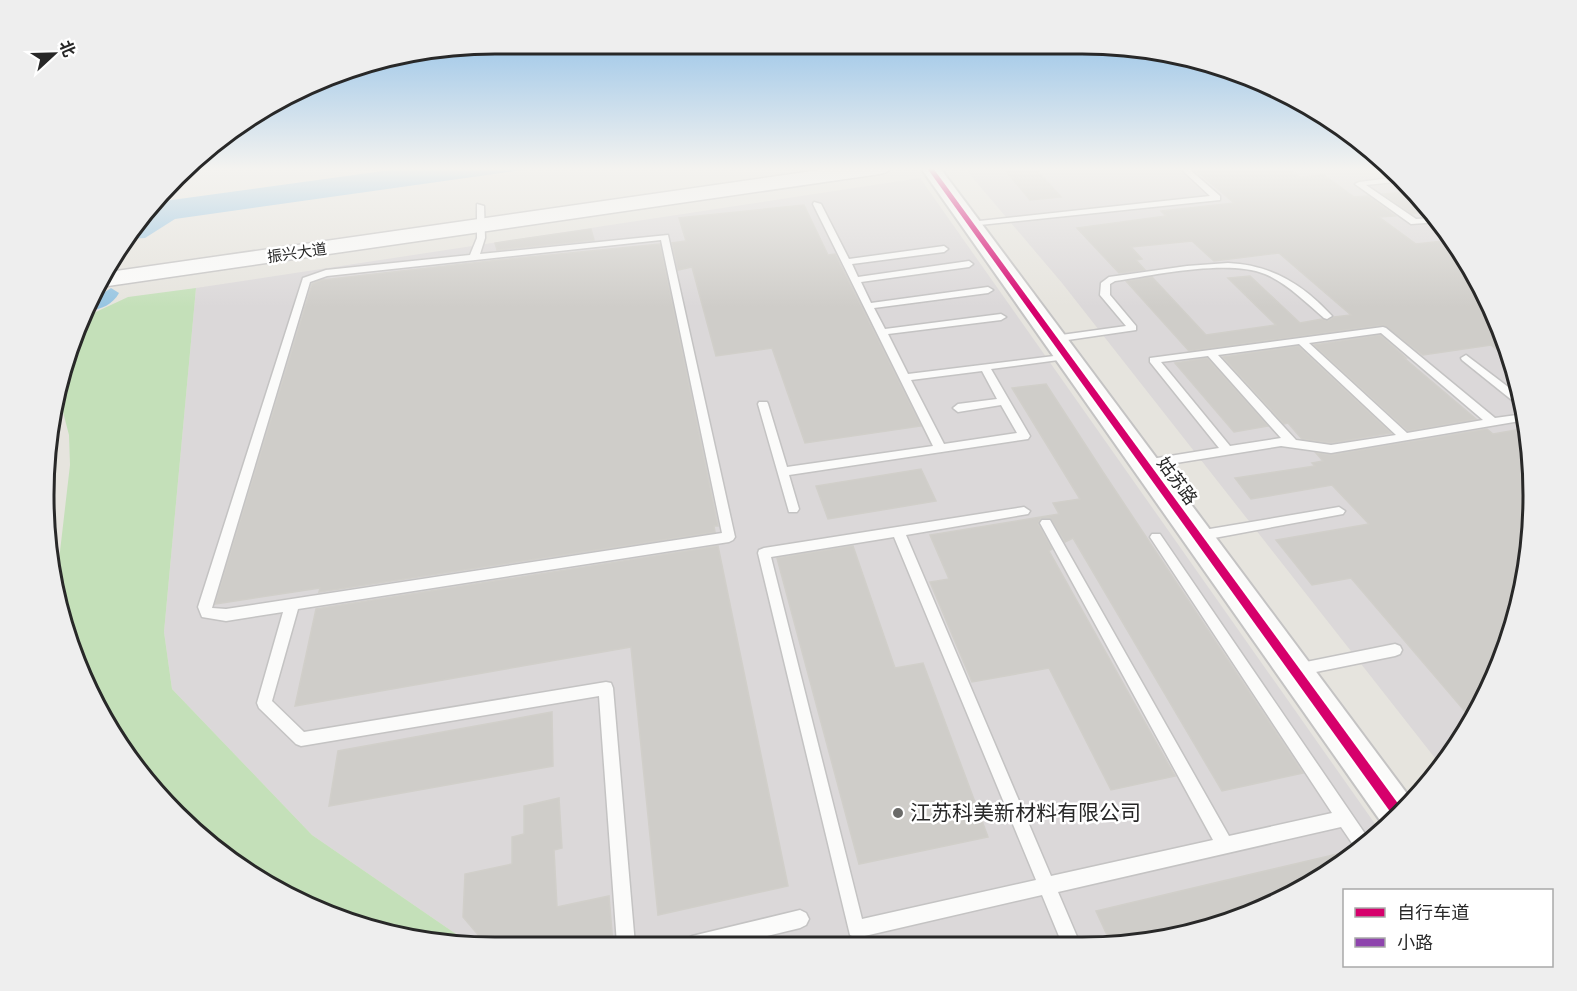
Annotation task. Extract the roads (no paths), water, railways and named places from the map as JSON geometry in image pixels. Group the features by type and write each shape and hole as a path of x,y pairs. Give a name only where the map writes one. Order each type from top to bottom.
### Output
{"main road":[{"name":"振兴大道","path":"111,279 490,214"},
{"name":"振兴大道","path":"124,257 496,214"}],"street":[{"name":"姑苏路","path":"963,214 1394,808"}],"lane":[{"path":"822,214 940,448"},
{"path":"970,224 1063,214"},
{"path":"1403,214 1414,222 1427,221"},
{"path":"474,257 482,238 481,216"},
{"path":"665,237 729,537 218,616 207,613 205,607 306,280 326,273 474,257 665,237"},
{"path":"846,262 944,249"},
{"path":"855,280 969,264"},
{"path":"904,378 985,367 1133,328 1105,295 1106,283 1112,279 1221,266 1258,269 1287,283 1327,316"},
{"path":"868,306 988,290"},
{"path":"882,332 1001,317"},
{"path":"1227,451 1154,360 1383,330 1492,422"},
{"path":"1301,341 1405,437"},
{"path":"1211,353 1293,444"},
{"path":"1466,358 1511,394"},
{"path":"782,472 1024,436 985,367"},
{"path":"958,408 1004,401"},
{"path":"763,404 793,509"},
{"path":"1145,464 1281,442 1331,449 1516,418"},
{"path":"1024,511 764,553 856,929 1345,818"},
{"path":"1197,537 1340,511"},
{"path":"1046,523 1225,845"},
{"path":"898,531 1068,937"},
{"path":"1156,537 1359,838"},
{"path":"292,605 264,703 301,739 606,688 625,937"},
{"path":"1294,670 1395,650"},
{"path":"725,937 800,919"}],"water":[{"path":"156,214 209,214 175,219 145,238 137,238"}],"waterway":[{"path":"99,302 108,298 111,293"}],"place":[{"name":"江苏科美新材料有限公司","path":"898,813"}]}
